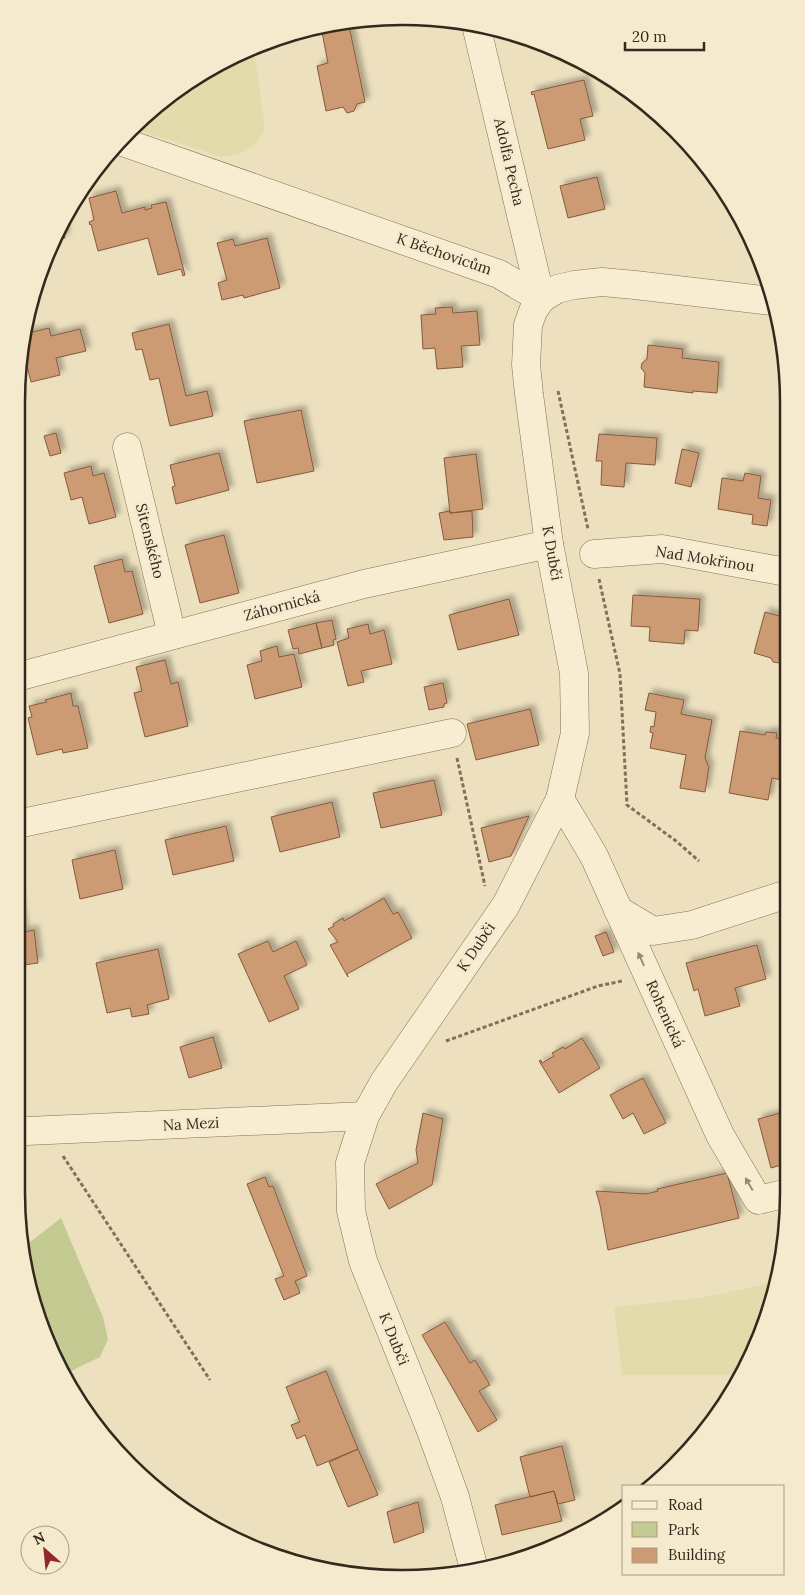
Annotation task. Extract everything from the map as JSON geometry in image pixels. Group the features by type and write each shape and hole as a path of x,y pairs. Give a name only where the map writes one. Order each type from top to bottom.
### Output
{"street":[{"name":"Adolfa Pecha","path":"478,32 540,299"},
{"name":"K Běchovicům","path":"128,144 499,274 540,299"},
{"path":"540,299 557,289 602,282 766,300"},
{"name":"K Dubči","path":"473,1564 452,1489 430,1428 363,1261 351,1211 350,1163 365,1116 384,1082 506,905 560,799 575,733 574,673 549,544 528,394 526,365 528,325 540,299"},
{"name":"Sitenského","path":"127,447 172,635"},
{"name":"Záhornická","path":"25,675 364,584 549,544"},
{"name":"Nad Mokřinou","path":"594,554 662,549 780,571"},
{"path":"25,822 452,733"},
{"name":"Rohenická","path":"560,799 594,856 720,1135 758,1200 780,1195"},
{"path":"618,910 653,931 692,925 780,896"},
{"name":"Na Mezi","path":"25,1130 365,1116"}],"path":[{"path":"452,733 493,923"},
{"path":"445,1041 598,986 648,976"},
{"path":"46,1130 210,1380"}],"shaded area":[{"path":"255,55 265,129 256,144 240,154 222,157 141,131 173,103 193,89"},
{"path":"769,1284 751,1337 732,1375 622,1375 614,1307 699,1298"}],"green space":[{"path":"61,1218 103,1317 108,1339 100,1357 71,1371 45,1314 32,1266 28,1243"}],"building":[{"path":"350,29 365,102 357,104 354,111 347,113 343,107 326,111 317,66 328,63 322,34"},
{"path":"584,80 593,116 580,119 585,140 548,149 534,94 532,95 531,92"},
{"path":"597,177 605,209 568,218 560,186"},
{"path":"116,191 122,213 145,207 145,210 152,208 151,205 166,202 185,275 183,276 181,269 158,275 148,238 98,251 89,222 94,220 89,198"},
{"path":"267,238 280,288 244,298 243,295 222,300 218,283 227,280 217,243 233,239 235,246"},
{"path":"452,307 453,313 477,311 480,345 461,346 463,367 437,369 435,348 423,349 421,315 436,314 435,308"},
{"path":"169,324 186,396 207,391 213,416 170,426 159,378 150,380 142,349 136,350 132,333"},
{"path":"49,328 51,336 80,329 86,351 56,358 60,375 31,382 27,366 31,332"},
{"path":"648,345 683,349 682,358 719,362 717,393 693,391 693,393 644,387 645,373 641,368 642,363 647,359"},
{"path":"301,410 314,471 257,483 244,421"},
{"path":"56,433 61,453 50,456 44,436"},
{"path":"599,434 657,438 655,465 626,463 624,487 601,485 602,461 596,461"},
{"path":"682,449 699,453 691,487 675,483"},
{"path":"219,453 229,490 176,504 172,487 175,486 170,465"},
{"path":"476,454 483,509 450,513 444,458"},
{"path":"91,466 93,476 104,473 116,517 89,524 82,497 71,500 64,473"},
{"path":"745,473 761,476 758,498 771,500 767,526 752,524 753,515 718,509 722,478 743,481"},
{"path":"450,511 450,513 472,511 473,537 444,540 439,513"},
{"path":"224,535 239,593 200,603 185,545"},
{"path":"122,559 125,572 132,571 143,614 109,623 94,566"},
{"path":"633,595 700,599 698,631 685,630 684,644 649,641 650,627 631,626"},
{"path":"509,599 519,635 458,650 449,615"},
{"path":"765,612 780,616 780,662 773,662 771,658 754,653"},
{"path":"332,620 336,639 333,640 334,645 322,648 316,623"},
{"path":"316,623 322,648 299,654 298,648 293,649 288,630"},
{"path":"368,624 370,634 384,630 392,664 361,671 364,682 348,686 337,642 349,638 347,629"},
{"path":"277,646 279,657 294,654 302,687 255,699 247,665 262,661 260,651"},
{"path":"165,660 171,684 178,682 188,726 145,737 134,693 142,691 136,667"},
{"path":"443,683 447,703 444,704 444,707 429,710 424,687"},
{"path":"71,693 73,706 78,706 88,748 63,753 62,749 37,755 28,718 32,717 29,706 47,702 45,700"},
{"path":"649,693 684,700 681,714 712,720 705,758 709,767 705,792 680,788 686,755 650,748 653,733 650,732 651,726 654,727 656,712 645,710"},
{"path":"530,709 539,745 476,760 467,724"},
{"path":"740,731 765,735 766,732 777,733 776,738 780,738 780,780 772,778 768,800 729,793"},
{"path":"434,780 442,815 381,828 373,793"},
{"path":"332,802 340,837 280,852 271,817"},
{"path":"529,816 511,856 489,862 481,828"},
{"path":"226,826 234,861 173,875 165,840"},
{"path":"115,850 123,889 80,899 72,860"},
{"path":"384,898 393,914 398,912 412,938 347,974 348,977 330,945 338,942 328,929 343,918 344,921"},
{"path":"34,930 38,963 25,965 25,932"},
{"path":"606,932 614,952 603,956 595,936"},
{"path":"268,941 273,952 296,941 307,965 284,976 299,1009 269,1022 238,954"},
{"path":"757,945 766,979 735,988 740,1006 705,1016 698,989 694,991 686,963"},
{"path":"158,949 169,999 147,1005 149,1014 132,1017 130,1008 107,1013 96,963"},
{"path":"213,1037 222,1068 189,1078 180,1047"},
{"path":"582,1038 600,1068 559,1093 539,1061 541,1060 542,1063 554,1056 552,1053 563,1047 565,1049"},
{"path":"643,1078 666,1123 644,1134 633,1113 623,1119 610,1095"},
{"path":"423,1113 443,1119 432,1185 389,1209 376,1184 418,1163 416,1150"},
{"path":"780,1113 780,1165 771,1168 758,1119"},
{"path":"727,1173 739,1218 608,1250 596,1191 646,1194 658,1191 657,1189"},
{"path":"265,1177 269,1187 273,1186 307,1276 295,1281 300,1293 284,1300 275,1279 284,1276 247,1184"},
{"path":"445,1322 470,1363 475,1360 490,1385 479,1391 497,1420 478,1432 422,1335"},
{"path":"326,1371 358,1449 317,1466 305,1435 297,1439 291,1425 300,1422 286,1387"},
{"path":"562,1446 575,1500 558,1504 554,1491 530,1497 520,1457"},
{"path":"358,1449 378,1495 348,1507 329,1462"},
{"path":"554,1491 562,1521 502,1535 495,1505"},
{"path":"418,1502 424,1532 394,1543 387,1512"}]}
